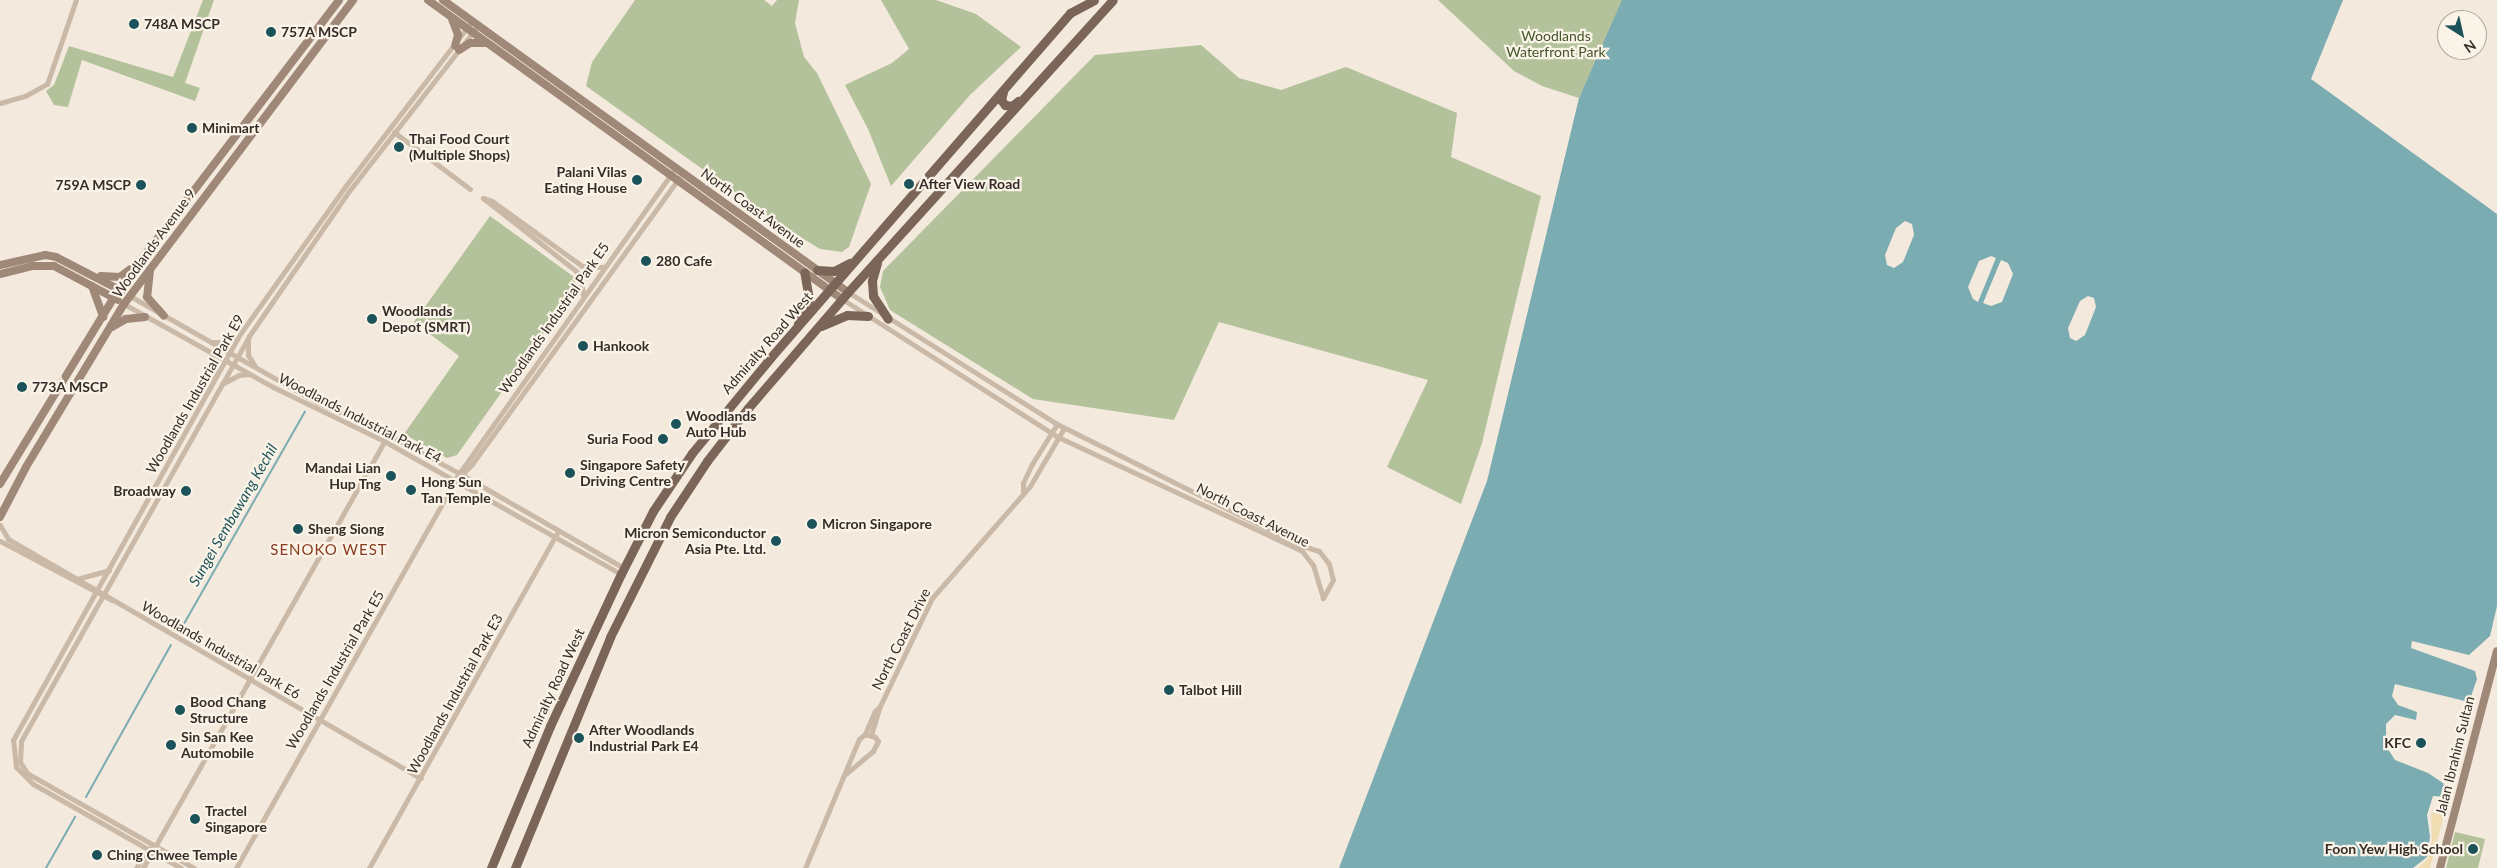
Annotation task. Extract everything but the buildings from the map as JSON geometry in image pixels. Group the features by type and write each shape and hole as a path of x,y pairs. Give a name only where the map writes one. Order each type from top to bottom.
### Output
{"main road":[{"name":"Woodlands Avenue 9","path":"0,484 119,289 339,0"},
{"name":"Woodlands Avenue 9","path":"0,517 124,304 150,266 353,0"},
{"name":"North Coast Avenue","path":"428,0 491,44 829,292 845,296"},
{"name":"North Coast Avenue","path":"444,0 836,283 845,296"},
{"name":"Admiralty Road West","path":"491,868 550,726 578,671 622,571 653,512 692,453 793,332 1004,92 1070,13 1094,0"},
{"name":"Admiralty Road West","path":"515,868 609,639 670,517 707,460 845,296 1033,91 1112,0"},
{"path":"452,18 458,35 457,48 476,42 491,44"},
{"path":"1004,92 1002,100 1005,105 1012,106 1033,91"},
{"path":"983,115 998,107 1005,117 1001,125"},
{"name":"Woodlands Industrial Park E4","path":"0,265 45,255 71,262 130,296"},
{"path":"817,270 834,271 858,258"},
{"path":"878,260 872,281 873,296 888,319"},
{"path":"94,274 120,277 140,261"},
{"name":"Woodlands Industrial Park E4","path":"0,274 32,266 54,266 91,284 124,304"},
{"path":"150,266 147,297 164,316"},
{"path":"793,332 809,299 804,272"},
{"path":"91,284 103,317"},
{"path":"817,328 847,315 868,316"},
{"path":"110,328 126,319 145,317"},
{"path":"592,636 598,645 609,639"},
{"name":"Jalan Ibrahim Sultan","path":"2440,868 2497,651"},
{"path":"578,671 587,668 593,676"}],"street":[{"path":"0,104 25,96 46,84 76,0"},
{"name":"Woodlands Industrial Park E9","path":"100,593 109,570 240,334 279,285 476,22"},
{"name":"Woodlands Industrial Park E9","path":"15,753 13,740 279,285 347,184 457,48"},
{"path":"394,132 470,189"},
{"name":"Woodlands Industrial Park E5","path":"236,868 454,482 457,472 676,166"},
{"name":"Woodlands Industrial Park E5","path":"454,482 463,476 683,172"},
{"path":"583,296 581,278 576,271 483,198 492,201 582,266 604,267"},
{"name":"Woodlands Industrial Park E4","path":"130,296 258,369 457,472 510,503 531,519"},
{"name":"North Coast Avenue","path":"845,296 888,319 1064,428 1300,545 1319,551 1331,570 1329,588 1323,598 1312,565 1302,551 1058,438 868,316 845,296"},
{"name":"Woodlands Industrial Park E4","path":"124,304 231,365 384,441 454,482 531,519 622,571"},
{"path":"208,342 229,342 240,334"},
{"path":"249,336 248,355 258,369"},
{"path":"208,352 214,358 216,369 210,387"},
{"path":"220,386 239,375 249,374"},
{"path":"1051,433 1057,424"},
{"path":"1058,438 1064,428"},
{"name":"North Coast Drive","path":"1023,494 1023,483 1051,433"},
{"path":"143,868 152,849 388,435"},
{"name":"North Coast Drive","path":"846,774 873,751 878,741 871,735 880,706 932,598 1023,494 1058,438"},
{"path":"404,453 408,446"},
{"path":"435,470 439,463"},
{"path":"1032,464 1040,469"},
{"path":"473,491 477,484"},
{"path":"507,509 510,503"},
{"name":"Woodlands Industrial Park E6","path":"0,525 8,539 79,578 100,593"},
{"name":"Woodlands Industrial Park E3","path":"369,868 557,533"},
{"name":"Woodlands Industrial Park E6","path":"0,541 114,600 182,642 421,778"},
{"path":"79,578 109,570"},
{"name":"North Coast Drive","path":"805,868 846,774 847,763 865,734 875,711 880,706"},
{"path":"865,734 871,735"},
{"path":"15,753 16,767 33,784 152,849 194,868"},
{"path":"15,753 27,773 181,868"},
{"path":"136,868 152,849"}],"green space":[{"path":"203,0 214,0 185,83 200,88 195,101 82,60 68,107 54,105 46,91 54,85 69,46 173,77"},
{"path":"635,0 764,0 772,6 777,0 799,0 795,23 804,57 817,73 871,184 849,247 842,252 820,249 781,225 586,86 592,62"},
{"path":"881,0 936,0 976,14 1021,47 970,95 891,186 868,129 845,85 892,63 909,49"},
{"name":"Woodlands Waterfront Park","path":"1438,0 1623,0 1579,98 1542,86 1514,71"},
{"path":"1201,45 1239,78 1281,90 1346,67 1457,113 1451,157 1541,196 1482,443 1461,504 1387,467 1428,380 1219,322 1174,420 1033,399 890,310 880,287 883,271 1095,55"},
{"path":"490,216 574,277 576,288 457,455 447,458 404,434 459,356 414,322"},
{"path":"2455,832 2485,839 2478,868 2446,868"}],"sand":[{"path":"2431,812 2444,815 2430,868 2418,868 2428,859 2432,839"}],"water":[{"path":"1622,0 2343,0 2311,79 2497,214 2497,606 2490,636 2469,655 2412,641 2411,648 2475,671 2477,679 2469,702 2395,684 2392,696 2398,705 2417,712 2416,720 2395,715 2386,724 2386,746 2395,760 2428,773 2443,783 2448,797 2433,796 2427,815 2430,837 2427,857 2413,868 1339,868 1487,481 1579,98","holes":["1905,221 1912,224 1914,235 1903,262 1894,268 1887,265 1885,255 1896,228","1991,256 1996,258 1978,302 1973,299 1968,287 1979,261","2001,260 2008,263 2013,274 2002,302 1991,306 1983,303","2088,296 2094,298 2096,307 2085,335 2076,341 2070,338 2068,328 2080,301"]}],"waterway":[{"name":"Sungei Sembawang Kechil","path":"181,629 305,412"},
{"name":"Sungei Sembawang Kechil","path":"86,797 171,645"},
{"name":"Sungei Sembawang Kechil","path":"46,868 75,817"}],"place":[{"name":"748A MSCP","path":"134,24"},
{"name":"757A MSCP","path":"271,32"},
{"name":"Minimart","path":"192,128"},
{"name":"Thai Food Court (Multiple Shops)","path":"399,147"},
{"name":"Palani Vilas Eating House","path":"637,180"},
{"name":"After View Road","path":"909,184"},
{"name":"759A MSCP","path":"141,185"},
{"name":"280 Cafe","path":"646,261"},
{"name":"Woodlands Depot (SMRT)","path":"372,319"},
{"name":"Hankook","path":"583,346"},
{"name":"773A MSCP","path":"22,387"},
{"name":"Woodlands Auto Hub","path":"676,424"},
{"name":"Suria Food","path":"663,439"},
{"name":"Singapore Safety Driving Centre","path":"570,473"},
{"name":"Mandai Lian Hup Tng","path":"391,476"},
{"name":"Hong Sun Tan Temple","path":"411,490"},
{"name":"Broadway","path":"186,491"},
{"name":"Micron Singapore","path":"812,524"},
{"name":"Sheng Siong","path":"298,529"},
{"name":"Micron Semiconductor Asia Pte. Ltd.","path":"776,541"},
{"name":"Talbot Hill","path":"1169,690"},
{"name":"Bood Chang Structure","path":"180,710"},
{"name":"After Woodlands Industrial Park E4","path":"579,738"},
{"name":"KFC","path":"2421,743"},
{"name":"Sin San Kee Automobile","path":"171,745"},
{"name":"Tractel Singapore","path":"195,819"},
{"name":"Foon Yew High School","path":"2473,849"},
{"name":"Ching Chwee Temple","path":"97,855"}],"district":[{"name":"SENOKO WEST","path":"329,550"}]}
